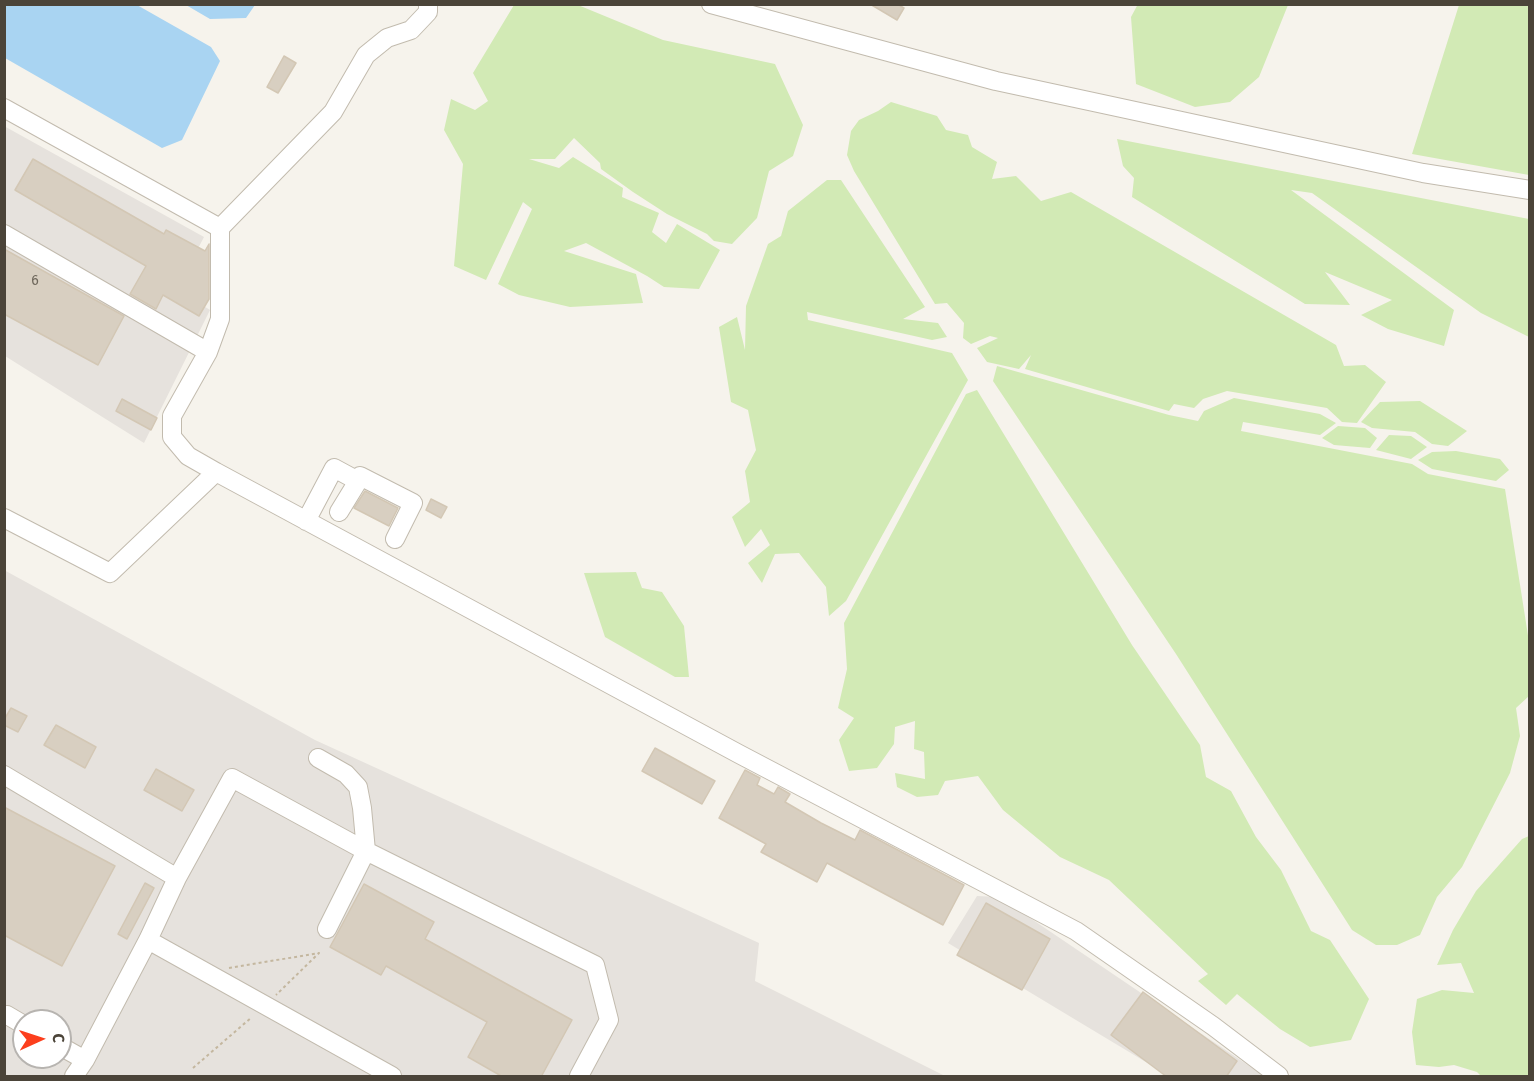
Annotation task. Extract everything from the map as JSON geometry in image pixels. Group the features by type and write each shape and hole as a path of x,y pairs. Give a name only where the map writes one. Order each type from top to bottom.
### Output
{"lane":[{"path":"428,4 428,12 411,30 387,38 366,55 333,112 220,228 220,319 208,352 172,416 172,437 188,456 216,472 739,754 1076,931 1213,1026 1279,1077"},
{"path":"711,4 996,81 1423,173 1530,190"},
{"path":"4,108 220,228"},
{"path":"4,234 208,352"},
{"path":"306,521 334,468 358,481"},
{"path":"4,518 110,573 216,472"},
{"path":"339,513 360,476 413,503 395,539"},
{"path":"318,758 346,774 357,786 362,808 366,851 327,929"},
{"path":"4,775 177,878"},
{"path":"74,1077 148,940 177,878 232,778 366,851 596,965 609,1020 579,1077"},
{"path":"148,940 392,1077"},
{"path":"7,1015 12,1018"},
{"path":"72,1053 85,1060"}],"shaded area":[{"path":"4,126 204,237 177,289 210,310 144,443 5,356"},
{"path":"4,570 315,740 759,943 755,981 945,1076 5,1076"},
{"path":"977,896 999,897 1264,1076 1169,1076 948,943"}],"green space":[{"path":"1138,4 1288,5 1259,77 1230,102 1195,107 1136,84 1131,17"},
{"path":"514,5 578,5 663,40 775,64 803,125 793,156 769,171 757,218 732,244 714,241 707,234 667,214 633,192 601,169 600,163 574,138 555,159 529,159 559,168 573,157 623,188 622,197 659,213 652,232 666,243 677,224 720,250 699,289 664,287 586,243 564,251 636,274 643,303 570,307 519,295 498,284 532,209 523,202 486,280 454,266 463,164 444,130 451,99 475,110 488,101 473,73"},
{"path":"1459,5 1529,5 1529,175 1412,154"},
{"path":"891,102 937,116 946,130 968,135 972,147 997,162 992,179 1016,176 1041,201 1071,192 1336,345 1344,366 1365,365 1386,382 1357,423 1342,422 1327,408 1227,391 1203,399 1194,408 1174,404 1169,411 1025,369 1031,355 1019,369 987,362 977,348 998,338 990,336 971,344 963,338 964,323 947,303 935,304 854,171 847,155 851,131 859,120"},
{"path":"1117,139 1529,219 1529,337 1481,313 1312,193 1291,190 1454,310 1444,346 1388,329 1361,315 1392,300 1325,272 1350,305 1305,304 1132,197 1134,178 1123,166"},
{"path":"827,180 841,180 925,307 903,319 938,323 947,337 932,340 807,312 808,320 952,353 968,380 846,601 829,616 826,587 799,553 775,554 762,583 748,563 770,545 761,529 745,547 732,517 750,502 745,471 756,450 748,410 731,402 719,327 737,317 745,350 746,306 768,244 781,236 788,211"},
{"path":"997,366 1169,415 1198,421 1204,411 1234,398 1320,414 1336,423 1320,435 1243,422 1241,431 1412,464 1428,474 1505,489 1529,642 1529,696 1516,708 1520,736 1510,773 1462,867 1437,897 1420,935 1397,945 1376,945 1352,930 1176,654 993,381"},
{"path":"977,390 1132,645 1200,745 1206,777 1231,791 1256,837 1281,870 1311,931 1330,940 1369,999 1351,1040 1310,1047 1280,1029 1237,994 1226,1005 1198,981 1208,974 1109,880 1060,857 1003,810 978,776 945,781 938,795 917,797 897,787 895,773 925,779 924,752 914,749 915,721 895,727 894,744 877,768 849,771 839,740 854,718 838,708 847,669 844,623 966,394"},
{"path":"1420,401 1467,431 1448,446 1432,444 1415,432 1372,428 1361,422 1380,402"},
{"path":"1338,426 1365,428 1377,438 1370,448 1334,445 1322,438"},
{"path":"1389,435 1411,436 1427,447 1411,459 1376,450"},
{"path":"1456,451 1500,459 1509,470 1496,481 1432,469 1418,460 1432,452"},
{"path":"636,572 642,588 662,592 684,626 689,677 675,677 605,637 584,573"},
{"path":"1529,836 1529,1076 1481,1076 1477,1072 1454,1065 1439,1067 1416,1065 1412,1032 1417,999 1442,990 1474,993 1461,963 1437,965 1453,930 1476,891 1522,839"}],"water":[{"path":"5,5 137,5 211,47 220,61 182,140 162,148 5,58"},
{"path":"186,5 255,5 246,18 210,19"}],"building":[{"path":"870,4 897,4 904,8 897,20"},
{"path":"284,56 296,63 278,93 267,87"},
{"path":"33,159 164,234 166,230 205,251 209,244 209,299 199,316 163,295 156,309 130,294 146,266 15,190"},
{"path":"4,249 124,316 98,365 4,314"},
{"path":"122,399 157,418 151,430 116,411"},
{"path":"365,491 398,508 389,526 354,508"},
{"path":"431,499 447,507 441,518 426,510"},
{"path":"11,708 27,716 18,732 4,725 4,720"},
{"path":"56,725 96,747 85,768 44,745"},
{"path":"655,748 715,781 702,804 642,771"},
{"path":"156,769 194,790 182,811 144,790"},
{"path":"745,770 760,778 757,785 774,794 778,787 790,794 785,802 821,823 855,840 860,830 964,885 943,925 827,863 817,882 761,852 766,844 719,818"},
{"path":"4,807 115,866 62,966 4,935"},
{"path":"145,883 154,888 127,939 118,934"},
{"path":"364,884 434,922 425,939 572,1020 541,1077 503,1077 468,1057 487,1022 386,966 381,975 330,947"},
{"path":"986,903 1050,939 1022,990 957,955"},
{"path":"1143,992 1237,1061 1226,1077 1167,1077 1111,1035"}]}
